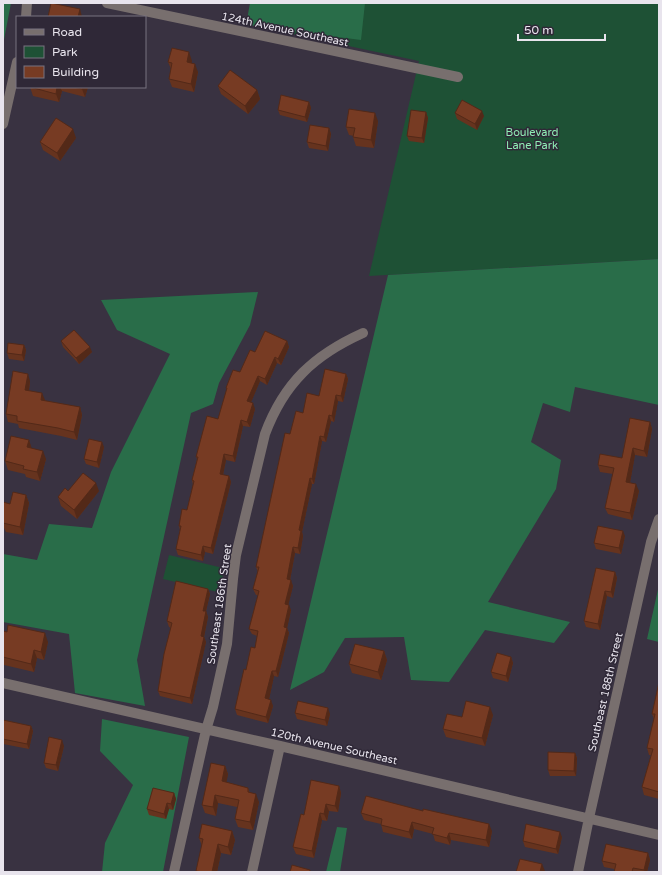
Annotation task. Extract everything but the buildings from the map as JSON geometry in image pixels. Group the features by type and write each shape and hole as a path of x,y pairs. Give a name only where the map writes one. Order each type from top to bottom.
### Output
{"street":[{"path":"26,16 27,3"},
{"name":"124th Avenue Southeast","path":"107,3 458,77"},
{"path":"3,124 16,66"},
{"name":"Southeast 186th Street","path":"174,872 227,644 232,579 236,555 265,434 272,416 283,396 296,379 321,356 344,342 363,333"},
{"name":"Southeast 188th Street","path":"578,872 651,542 659,519"},
{"name":"120th Avenue Southeast","path":"3,684 280,746 659,835"},
{"path":"252,872 280,746"}],"green space":[{"path":"3,3 11,3 3,45"},
{"path":"250,3 365,3 361,40 246,25"},
{"name":"Boulevard Lane Park","path":"270,3 659,3 659,259 369,276 419,61 264,28"},
{"path":"659,259 659,405 575,387 570,412 543,403 531,442 561,460 556,489 488,602 570,622 554,643 485,630 449,682 411,680 404,637 345,638 324,672 290,690 388,275"},
{"path":"258,292 250,325 219,383 213,404 191,413 137,660 145,706 75,693 69,634 3,622 3,554 37,560 49,524 92,528 111,472 170,354 117,330 101,300"},
{"path":"169,555 223,568 222,593 163,579"},
{"path":"659,585 659,642 647,639"},
{"path":"102,719 189,737 163,872 102,872 105,843 133,785 100,751"},
{"path":"337,827 347,828 340,872 326,872"}]}
